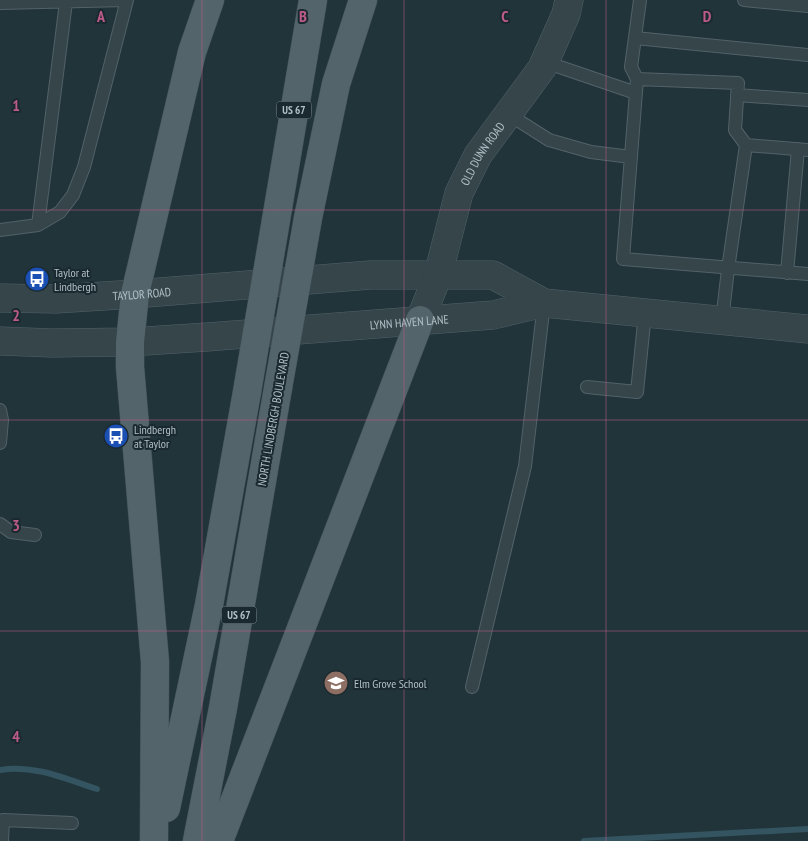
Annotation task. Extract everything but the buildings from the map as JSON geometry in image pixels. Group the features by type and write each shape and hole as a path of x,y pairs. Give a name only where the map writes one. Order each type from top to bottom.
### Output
{"main road":[{"path":"154,841 155,662 130,367 130,342 135,294 192,52 210,0"},
{"name":"US 67","path":"160,841 208,614 314,0"},
{"name":"NORTH LINDBERGH BOULEVARD","path":"197,841 226,689 308,218 336,84 363,0"},
{"path":"219,841 420,320"}],"street":[{"name":"OLD DUNN ROAD","path":"420,320 438,275 459,193 478,155 545,62 566,14 569,0"},
{"name":"LYNN HAVEN LANE","path":"284,282 370,275 493,275 544,302"},
{"name":"TAYLOR ROAD","path":"0,298 56,299 284,282"},
{"name":"LYNN HAVEN LANE","path":"130,342 493,315 544,302 808,329"},
{"path":"0,341 52,343 130,342"}],"lane":[{"path":"0,4 127,0 84,167 74,195 60,212 38,226 0,230"},
{"path":"640,0 631,67 637,79 623,259 808,274"},
{"path":"744,0 808,6"},
{"path":"38,226 66,2"},
{"path":"635,38 808,55"},
{"path":"545,62 636,93"},
{"path":"637,79 738,83 735,130 746,145 722,321"},
{"path":"737,95 808,100"},
{"path":"508,114 549,140 570,148 631,157"},
{"path":"746,145 803,150 787,273"},
{"path":"472,687 525,466 544,302"},
{"path":"587,388 637,392 645,313"},
{"path":"0,410 2,420 0,443"},
{"path":"0,524 11,532 35,536"},
{"path":"2,841 1,820 72,824"}],"waterway":[{"path":"0,770 25,769 37,771 97,789"},
{"path":"584,841 808,829"}],"place":[{"name":"Taylor at Lindbergh","path":"37,279"},
{"name":"Lindbergh at Taylor","path":"116,436"},
{"name":"Elm Grove School","path":"336,683"}]}
